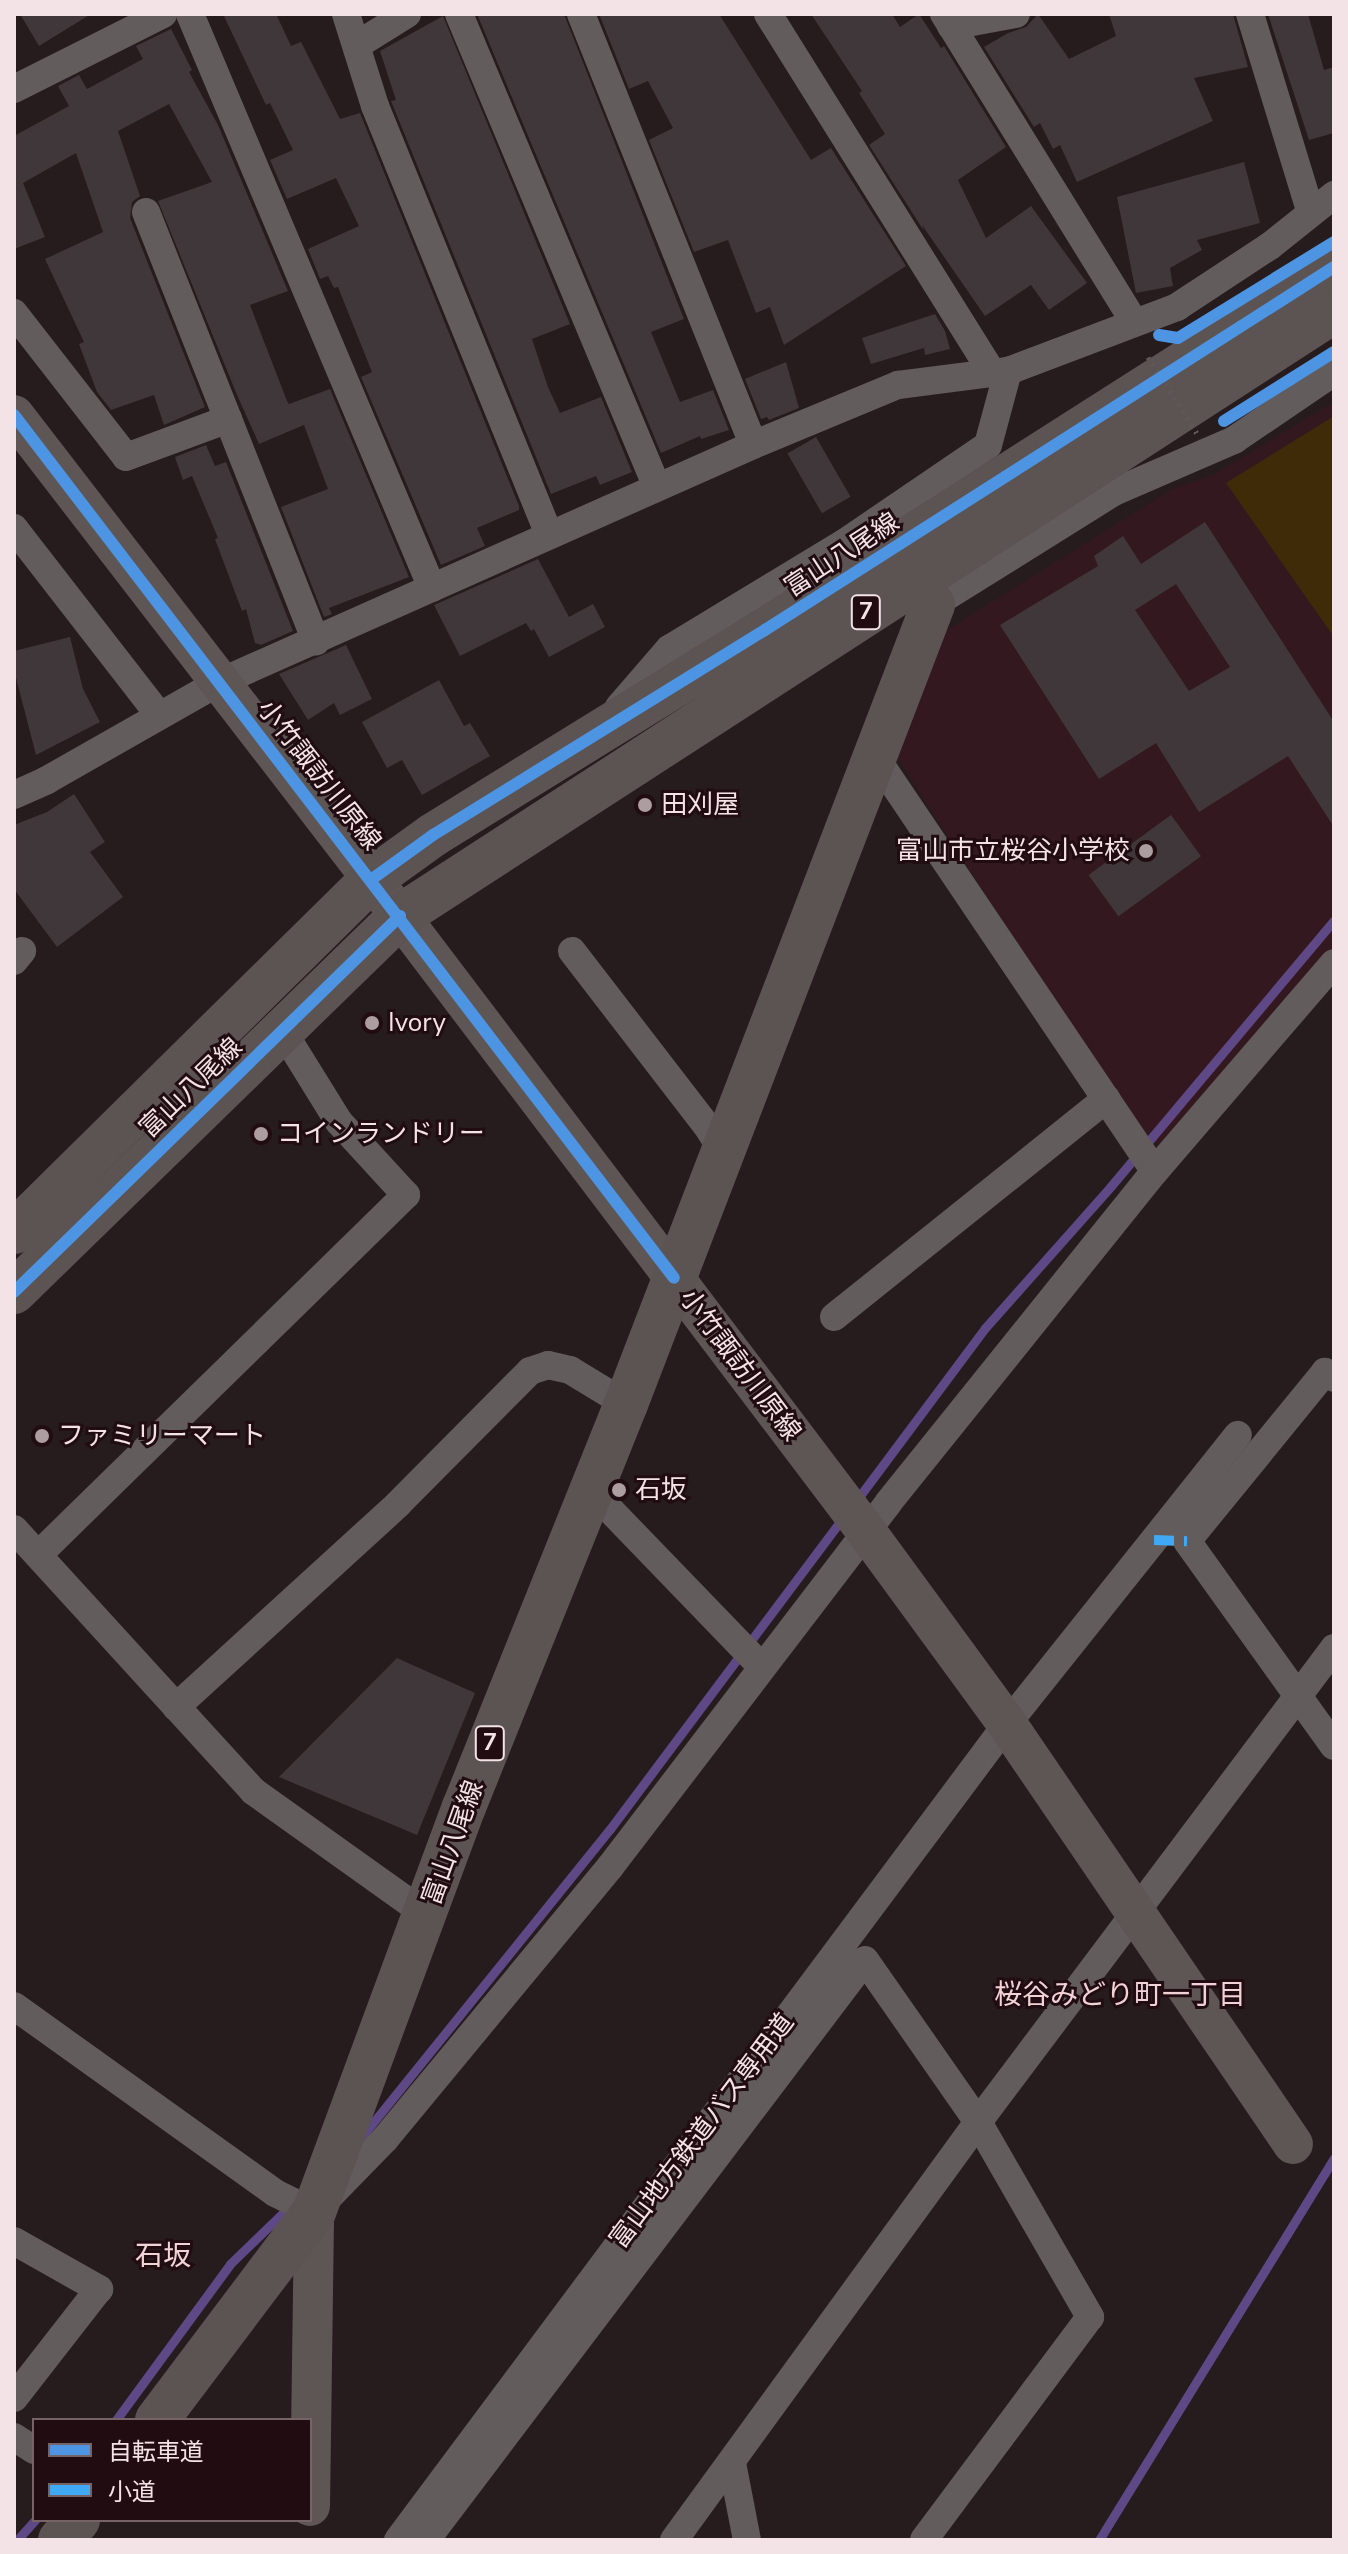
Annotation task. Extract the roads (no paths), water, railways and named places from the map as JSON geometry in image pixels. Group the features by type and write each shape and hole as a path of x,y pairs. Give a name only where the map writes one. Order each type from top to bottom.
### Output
{"main road":[{"name":"富山八尾線","path":"14,1232 372,879 433,835 765,630 1334,267"},
{"name":"富山八尾線","path":"14,1292 400,916 471,867 1334,311"},
{"name":"小竹諏訪川原線","path":"14,415 372,879 866,1531 1007,1724 1293,2144"},
{"name":"富山八尾線","path":"159,2418 314,2212 427,1915 464,1807 626,1404 933,605"},
{"path":"311,2418 314,2212"},
{"path":"60,2540 76,2522"}],"street":[{"path":"14,89 163,14"},
{"path":"190,14 432,588"},
{"path":"346,14 375,106 549,535"},
{"path":"357,45 407,14"},
{"path":"459,14 657,487"},
{"path":"581,14 753,445"},
{"path":"597,733 669,649 844,543 988,445 1000,372 768,14"},
{"path":"1016,14 947,20 1134,322"},
{"path":"1250,14 1311,213"},
{"path":"14,795 47,780 218,683 753,445 898,385 1000,372 1177,307 1270,246 1334,195"},
{"path":"146,212 316,642"},
{"path":"14,313 126,457 228,419"},
{"path":"933,605 1114,492 1234,440 1334,372"},
{"path":"14,528 159,715"},
{"path":"876,758 1155,1171"},
{"path":"572,951 709,1129 723,1152"},
{"path":"14,2006 275,2193 314,2212 385,2139 610,1867 866,1531 1155,1171 1334,963"},
{"path":"38,1555 406,1195 339,1122 282,1030"},
{"path":"834,1317 1106,1099"},
{"path":"176,1707 398,1504 530,1371 548,1365 570,1370 626,1404"},
{"path":"1331,1372 1187,1541 1334,1746"},
{"name":"富山地方鉄道バス専用道","path":"398,2540 1007,1724 1238,1435"},
{"path":"590,1489 761,1666"},
{"path":"14,1529 253,1791 427,1915"},
{"path":"674,2540 978,2122 1334,1648"},
{"path":"426,2540 865,1960 978,2122 1090,2317 924,2540"},
{"path":"14,2241 99,2289 14,2398"},
{"path":"14,2437 32,2449"},
{"path":"732,2463 747,2540"}],"waterway":[{"path":"856,1501 985,1328 1111,1186 1334,920"},
{"path":"363,2135 610,1829 842,1519"},
{"path":"1099,2540 1334,2158"},
{"path":"117,2418 230,2264 292,2204"},
{"path":"17,2540 33,2522"}],"place":[{"name":"田刈屋","path":"645,805"},
{"name":"富山市立桜谷小学校","path":"1146,851"},
{"name":"Ivory","path":"372,1023"},
{"name":"コインランドリー","path":"261,1134"},
{"name":"ファミリーマート","path":"42,1436"},
{"name":"石坂","path":"619,1490"}],"district":[{"name":"桜谷みどり町一丁目","path":"1120,1995"},
{"name":"石坂","path":"163,2256"}]}
